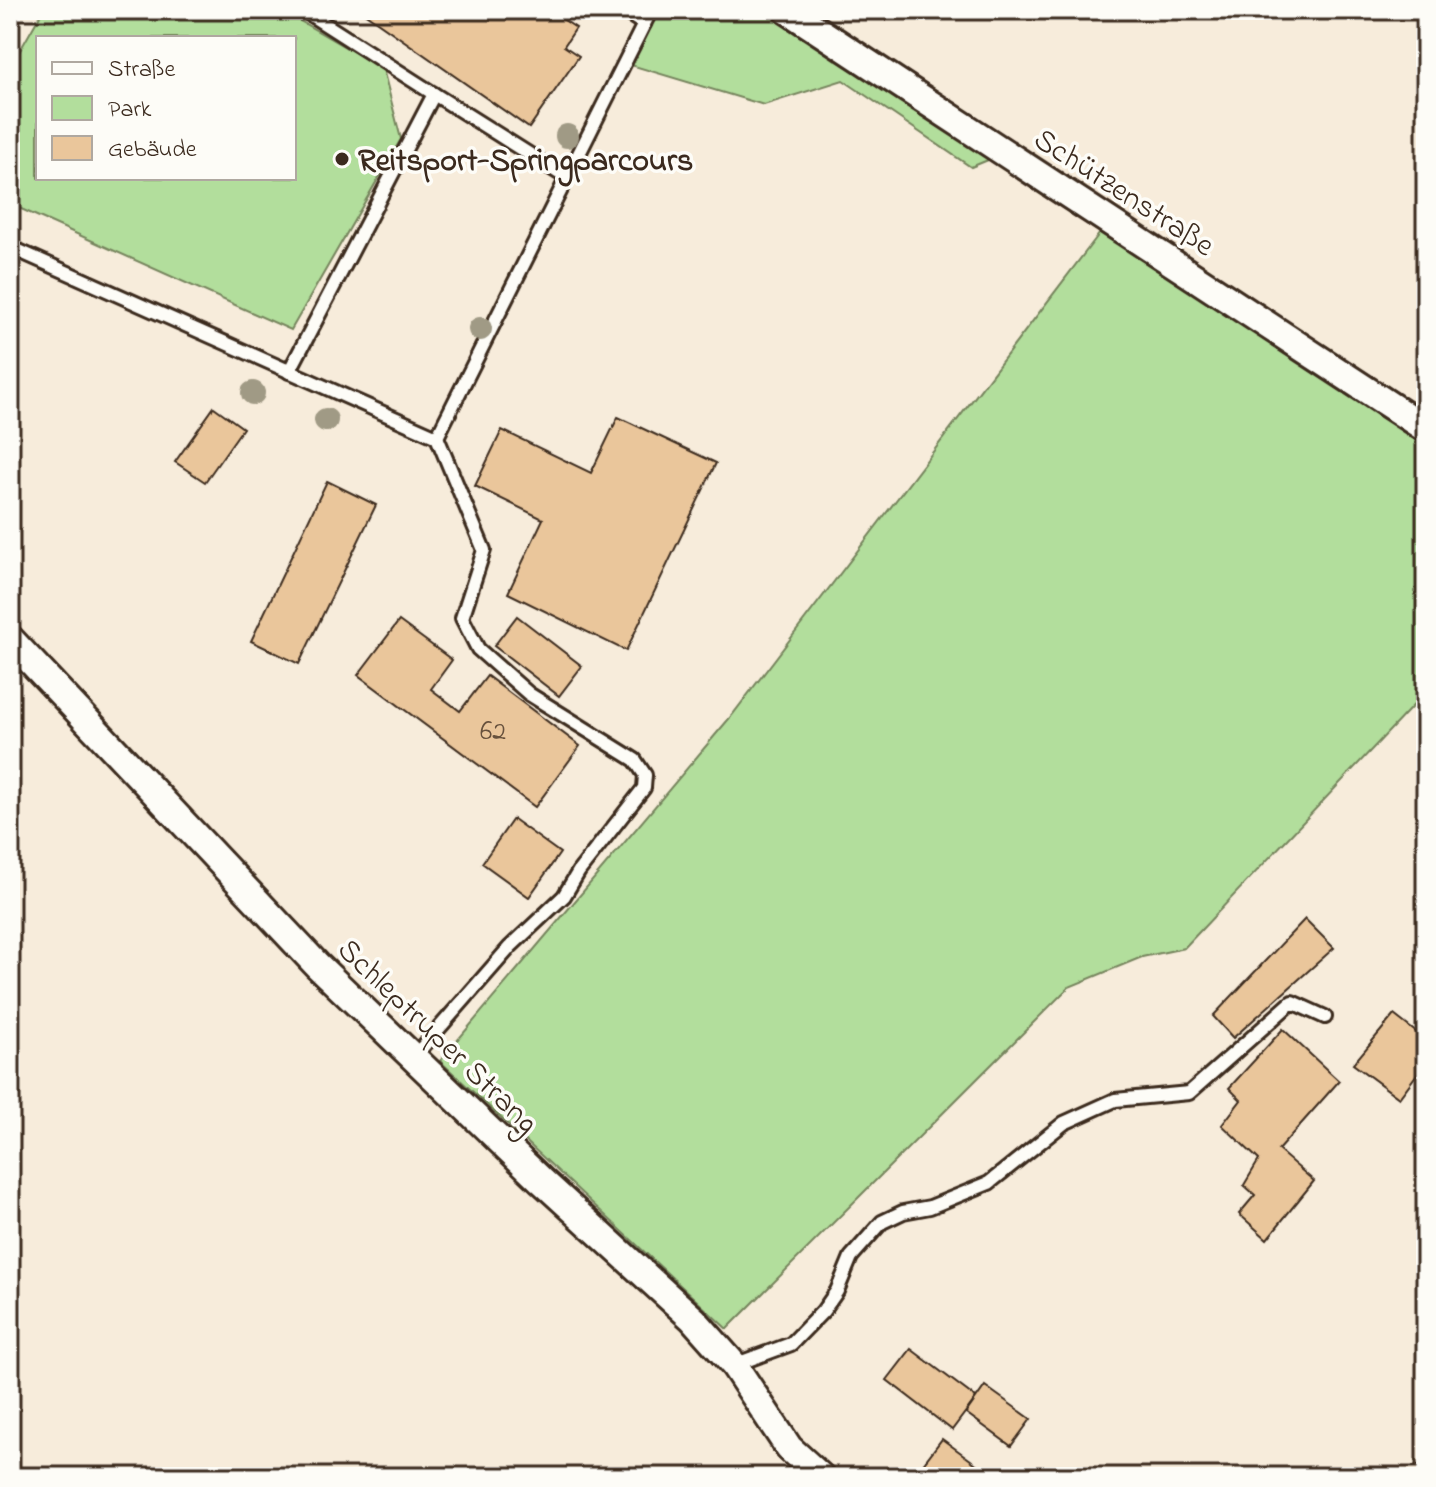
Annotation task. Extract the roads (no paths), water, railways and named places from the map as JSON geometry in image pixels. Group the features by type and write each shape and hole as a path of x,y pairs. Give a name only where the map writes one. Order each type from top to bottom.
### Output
{"street":[{"name":"Schützenstraße","path":"787,10 1426,429"},
{"name":"Schleptruper Strang","path":"10,639 260,905 413,1058 693,1319 734,1365 789,1448 821,1477"}],"lane":[{"path":"303,10 567,178"},
{"path":"622,10 644,24"},
{"path":"437,437 651,10"},
{"path":"289,372 434,94"},
{"path":"10,247 437,437 484,550 462,618 478,649 529,694 635,760 645,775 644,788 579,871 564,896 510,947 413,1058"},
{"path":"734,1365 791,1344 823,1311 837,1291 851,1257 882,1222 989,1183 1064,1123 1115,1100 1189,1093 1292,1002 1325,1017"}],"place":[{"name":"Reitsport-Springparcours","path":"342,159"}]}
